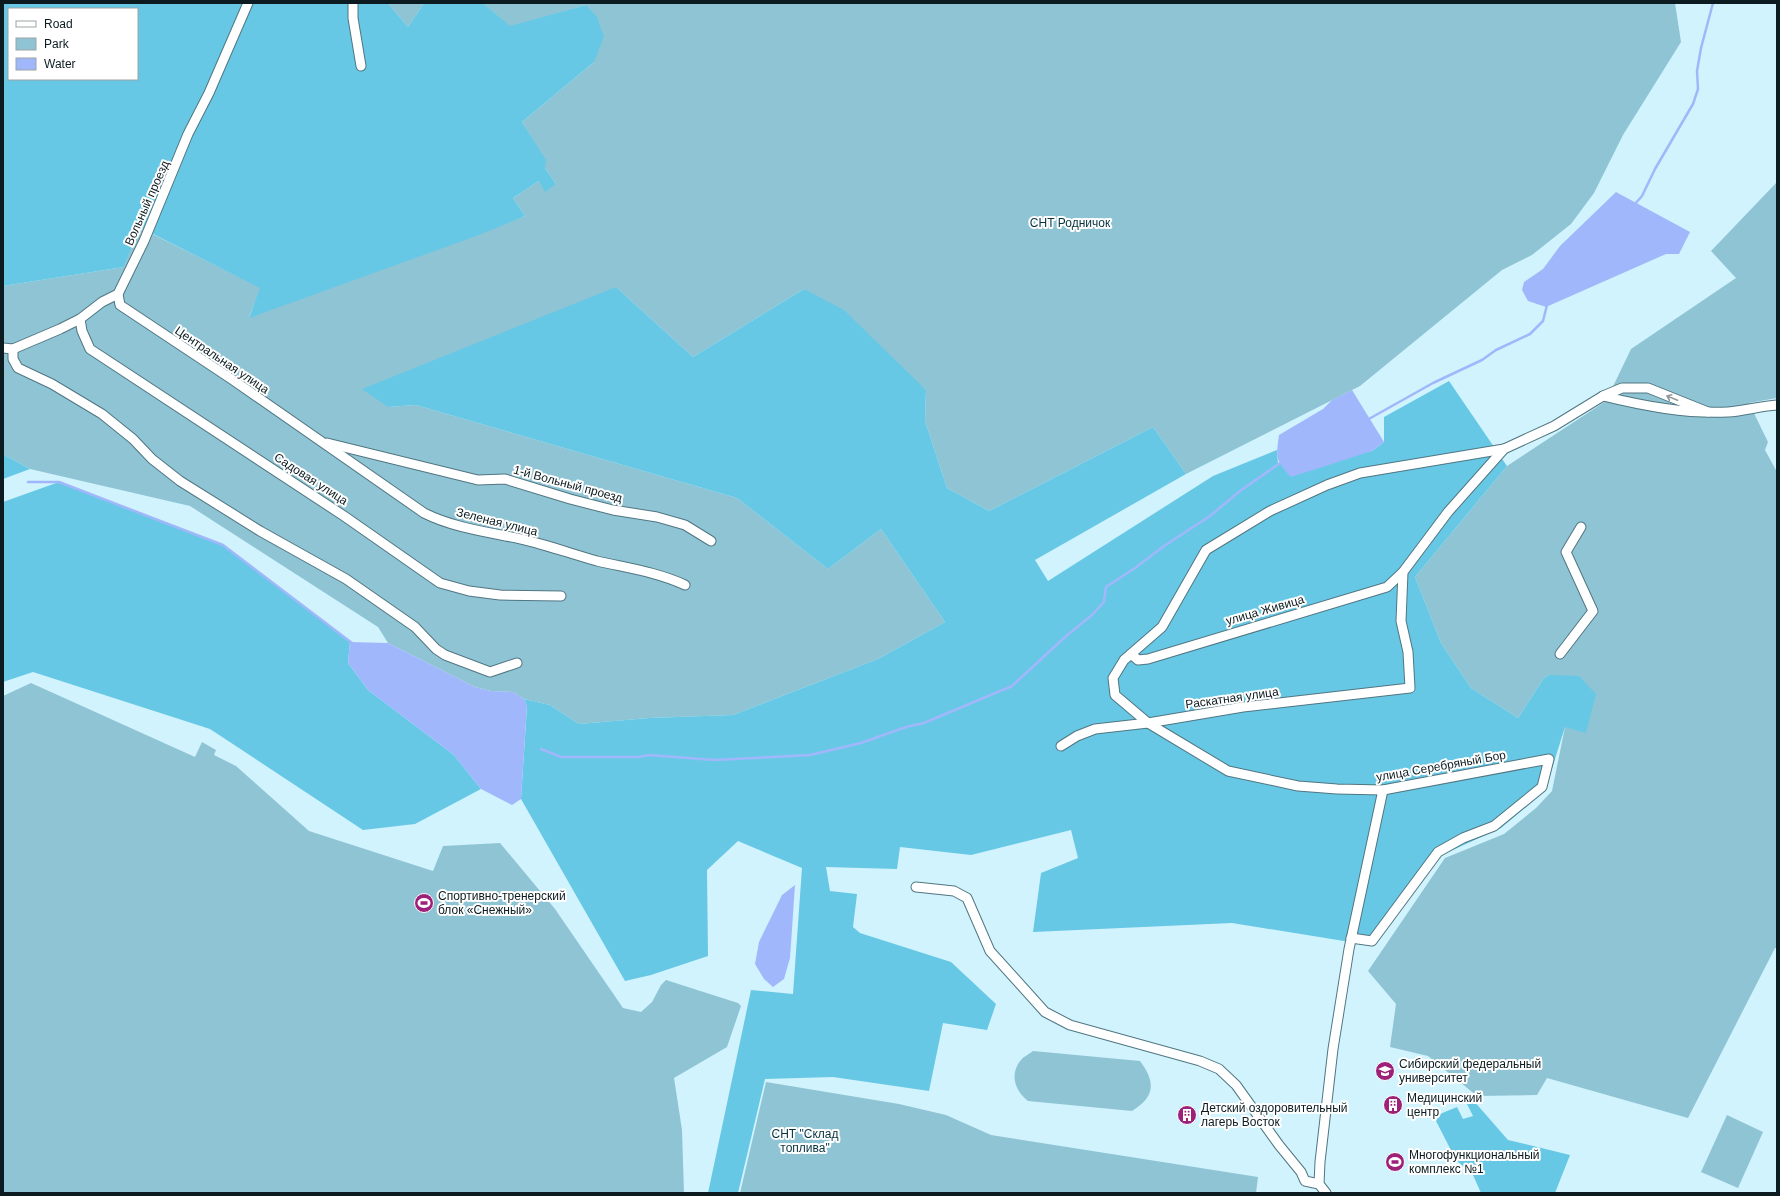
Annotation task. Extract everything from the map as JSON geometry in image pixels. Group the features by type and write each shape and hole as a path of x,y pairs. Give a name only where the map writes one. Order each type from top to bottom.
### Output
{"street":[{"name":"Вольный проезд","path":"118,294 144,241 181,155 188,134 209,93 248,3"},
{"path":"353,3 352,18 361,66"},
{"path":"3,348 13,349 60,330 80,319 102,302 118,294"},
{"name":"Центральная улица","path":"118,294 120,305 321,441"},
{"name":"Садовая улица","path":"80,319 82,331 90,349 338,512 440,583 469,591 500,595 561,596"},
{"path":"13,349 13,359 18,368 52,384 102,414 133,439 152,459 180,481 260,531 346,580 415,627 436,649 445,655 490,672 508,664 517,663"},
{"path":"1504,449 1554,426 1603,396 1622,388 1648,388 1708,412"},
{"path":"1603,396 1640,405 1708,412 1730,412 1777,404"},
{"name":"1-й Вольный проезд","path":"321,441 478,480 504,479 570,500 685,525 711,541"},
{"name":"Зеленая улица","path":"321,441 424,513 436,519 482,532 522,540 597,560 665,575 685,585"},
{"name":"улица Живица","path":"1131,654 1138,660 1148,659 1387,588 1403,572 1448,512 1504,449"},
{"name":"улица Серебряный Бор","path":"1351,938 1372,941 1438,852 1463,838 1494,826 1542,788 1549,759 1383,790 1298,786 1228,771 1148,723 1115,694 1114,678 1124,660 1162,627 1206,550 1270,511 1327,485 1360,473 1504,449"},
{"path":"1560,654 1593,611 1566,552 1581,528"},
{"name":"Раскатная улица","path":"1060,746 1077,736 1095,729 1148,723 1243,707 1410,688 1408,652 1401,621 1403,572"},
{"path":"1319,1184 1320,1162 1333,1049 1351,938 1383,790"},
{"path":"916,887 954,891 967,898 990,951 1045,1012 1070,1025 1200,1060 1219,1070 1236,1085 1279,1145 1301,1172 1306,1181 1319,1184 1326,1193"}],"green space":[{"path":"388,3 424,3 408,27"},
{"name":"СНТ Родничок","path":"483,3 1675,3 1681,42 1623,135 1594,193 1571,224 1532,255 1502,270 1360,386 1186,474 1153,427 989,511 947,488 925,421 926,390 804,289 693,357 616,287 388,407 416,405 737,498 828,569 881,529 945,622 878,659 733,715 649,718 579,724 550,705 524,699 513,692 491,691 475,687 388,643 378,627 190,506 30,469 3,454 3,286 124,267 138,227 261,288 249,317 525,216 513,198 539,181 556,184 545,168 545,160 522,122 594,62 586,5 510,27"},
{"path":"1777,182 1777,398 1749,403 1768,442 1765,450 1777,472 1777,948 1775,948 1688,1118 1547,1078 1537,1095 1477,1096 1428,1056 1390,1047 1396,1004 1368,971 1445,858 1504,834 1536,808 1552,791 1565,727 1549,675 1544,678 1518,718 1471,688 1441,643 1415,577 1507,466 1606,401 1631,349 1736,278 1711,251"},
{"path":"31,683 195,757 202,742 216,750 214,755 236,766 309,831 433,871 443,846 500,843 555,909 623,1008 641,1012 652,1002 661,985 666,980 738,1003 741,1006 727,1047 674,1078 682,1130 684,1193 3,1193 3,696"},
{"path":"1033,1051 1140,1061 1151,1082 1149,1095 1140,1106 1132,1111 1028,1101 1023,1097 1017,1087 1015,1082 1015,1071 1021,1060"},
{"name":"СНТ \"Склад топлива\"","path":"766,1082 899,1104 946,1115 991,1135 1258,1177 1256,1193 740,1193"},
{"path":"1727,1115 1763,1132 1738,1188 1701,1172"}],"shaded area":[{"path":"3,3 388,3 408,27 424,3 483,3 510,26 586,5 597,17 604,37 594,62 522,122 546,160 545,168 556,184 545,192 539,181 513,198 525,216 479,235 249,318 260,288 139,227 124,267 3,286"},
{"path":"616,287 693,357 804,289 844,310 926,390 925,421 947,488 989,511 1153,427 1186,474 1035,560 1048,581 1213,476 1277,450 1278,464 1372,451 1384,442 1384,417 1449,381 1507,466 1415,577 1441,643 1471,688 1518,718 1544,678 1549,675 1579,676 1596,694 1586,733 1565,727 1545,791 1501,828 1442,855 1374,944 1350,942 1232,923 1033,932 1041,873 1078,858 1071,830 971,855 900,847 897,869 826,867 830,891 857,894 853,927 860,933 951,962 996,1004 987,1030 943,1023 929,1091 833,1077 765,1079 738,1193 708,1193 751,990 793,994 802,868 738,841 707,870 708,956 651,975 625,981 521,799 527,706 524,699 550,705 579,724 649,718 733,715 878,659 945,622 881,529 828,569 737,498 416,405 388,407 362,389"},
{"path":"3,454 30,469 3,479"},
{"path":"59,482 223,545 350,642 348,663 368,690 454,755 481,789 415,824 363,830 210,729 33,672 3,682 3,502"},
{"path":"1464,1098 1473,1100 1508,1140 1570,1155 1555,1193 1481,1193 1473,1175 1456,1160 1436,1121 1440,1114 1457,1107 1463,1119 1473,1116"}],"water":[{"path":"1616,192 1690,232 1679,254 1666,254 1546,307 1528,301 1522,290 1524,282 1543,269 1560,246"},
{"path":"1352,390 1384,442 1372,451 1291,477 1279,462 1277,448 1279,435 1323,409 1332,400"},
{"path":"350,642 388,643 475,687 491,691 513,692 524,699 527,705 521,799 512,805 481,789 454,755 368,690 348,663"},
{"path":"795,885 790,958 784,979 773,987 764,979 755,964 759,942 782,895"}],"waterway":[{"path":"1634,205 1642,196 1655,169 1693,104 1698,89 1697,71 1701,48 1713,3"},
{"path":"1367,420 1433,383 1482,360 1496,350 1530,334 1543,321 1547,305"},
{"path":"541,749 561,757 639,757 649,755 714,760 810,755 861,743 906,727 924,723 1012,686 1065,637 1092,615 1104,602 1106,587 1210,516 1240,491 1280,463"},
{"path":"28,482 59,482 223,545 352,643"}],"place":[{"name":"Спортивно-тренерский блок «Снежный»","path":"424,903"},
{"name":"Сибирский федеральный университет","path":"1385,1071"},
{"name":"Медицинский центр","path":"1393,1105"},
{"name":"Детский оздоровительный лагерь Восток","path":"1187,1115"},
{"name":"Многофункциональный комплекс №1","path":"1395,1162"}]}
